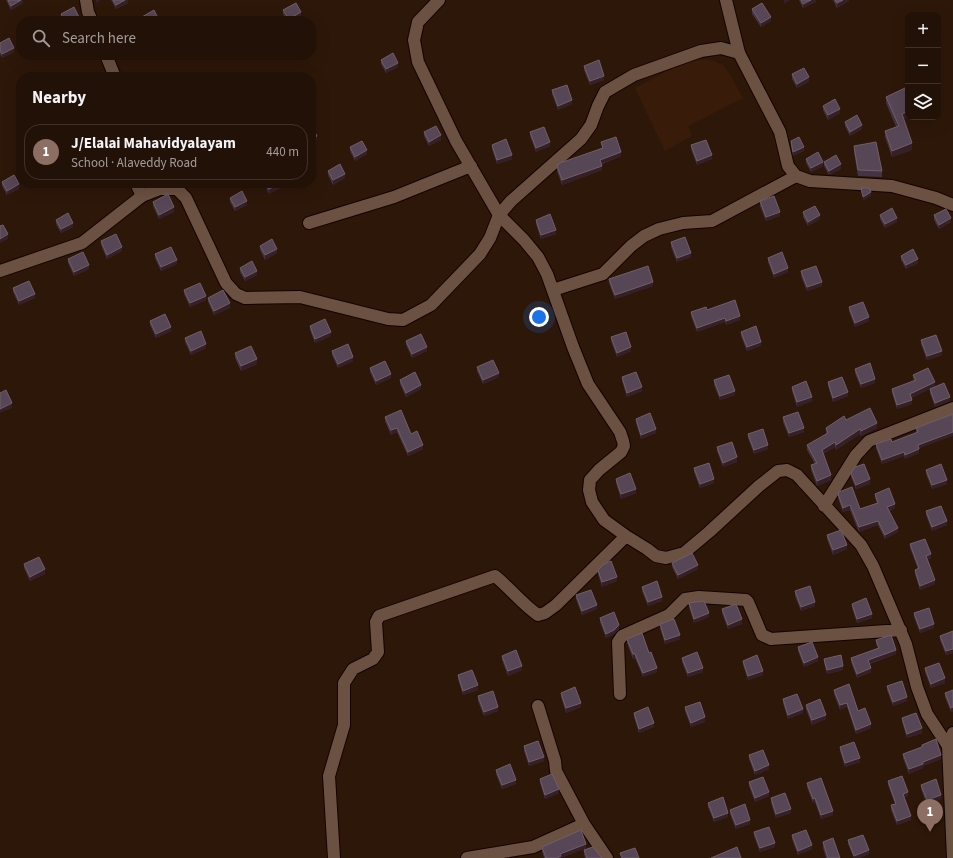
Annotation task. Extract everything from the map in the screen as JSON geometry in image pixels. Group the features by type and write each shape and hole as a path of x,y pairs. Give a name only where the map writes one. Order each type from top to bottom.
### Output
{"street":[{"path":"86,0 90,16"},
{"path":"439,0 418,22 414,40 418,62 456,141 499,215 524,240 538,257 547,274 588,384 620,432 624,441 624,446 621,452 599,470 590,480 589,490 592,502 604,520 656,556 666,558 684,553 778,471 787,470 797,475 861,546 873,566 901,630 917,687 927,714 948,746"},
{"path":"726,0 739,53 780,132 788,166 796,176 810,181 892,186 951,203"},
{"path":"0,271 82,243 142,196 160,189 177,189 186,198 226,284 236,294 244,298 300,297 388,319 403,320 431,305 480,254 490,238 499,215 511,201 581,139 591,125 605,92 634,75 701,51 721,48 739,53"},
{"path":"108,60 113,72"},
{"path":"309,223 394,197 471,166"},
{"path":"553,290 603,274 631,246 644,236 683,223 712,221 796,176"},
{"path":"138,188 142,196"},
{"path":"824,506 856,455 869,441 953,408"},
{"path":"334,858 328,776 344,725 344,683 353,669 373,659 378,652 376,622 379,616 495,576 532,611 538,615 546,614 626,536"},
{"path":"620,694 618,642 622,636 669,615 685,599 699,597 746,600 762,634 771,639 901,630"},
{"path":"538,706 555,761 556,772 584,824 607,858"},
{"path":"953,732 948,746 953,858"},
{"path":"468,858 533,847 584,824"}],"shaded area":[{"path":"707,59 723,65 743,98 688,126 692,136 665,151 635,88 687,61"}],"building":[{"path":"8,0 21,0 11,6"},
{"path":"113,0 125,0 116,5"},
{"path":"801,0 811,0 803,4"},
{"path":"835,0 843,0 837,3"},
{"path":"296,3 301,12 294,16 287,16 283,10"},
{"path":"762,3 771,17 761,23 752,9"},
{"path":"74,7 78,16 62,16 61,14"},
{"path":"154,10 157,16 144,16"},
{"path":"9,38 14,48 2,54 0,50 0,43"},
{"path":"393,53 398,63 386,69 381,60"},
{"path":"599,60 604,76 590,81 584,66"},
{"path":"804,68 809,77 797,84 792,74"},
{"path":"567,85 572,100 558,106 552,90"},
{"path":"905,88 905,112 902,114 912,143 892,151 885,131 899,126 886,97"},
{"path":"835,99 840,109 828,115 823,106"},
{"path":"857,115 862,125 850,132 845,122"},
{"path":"436,126 441,135 429,142 424,132"},
{"path":"544,127 550,142 536,148 530,132"},
{"path":"616,137 621,152 600,160 602,166 562,180 557,166 560,163 603,148 601,142"},
{"path":"799,137 804,147 793,152 791,141"},
{"path":"506,139 512,155 497,160 492,145"},
{"path":"706,140 712,155 697,161 691,145"},
{"path":"362,141 367,150 355,157 350,147"},
{"path":"876,142 882,171 858,170 854,146"},
{"path":"818,152 823,162 811,168 806,159"},
{"path":"836,155 841,164 829,171 824,162"},
{"path":"340,164 345,174 333,180 328,171"},
{"path":"14,175 16,179 16,186 7,191 2,182"},
{"path":"861,188 869,188 871,192 863,197"},
{"path":"242,191 247,201 235,207 230,198"},
{"path":"168,194 174,207 159,215 153,202"},
{"path":"774,196 780,212 766,217 760,201"},
{"path":"815,206 820,215 808,222 803,212"},
{"path":"892,208 897,218 885,224 880,215"},
{"path":"946,209 951,218 939,225 934,215"},
{"path":"68,213 73,223 61,229 56,220"},
{"path":"550,214 556,230 541,235 536,220"},
{"path":"3,225 8,234 0,239 0,226"},
{"path":"116,234 122,247 107,255 101,241"},
{"path":"685,237 691,253 677,258 671,242"},
{"path":"272,239 277,249 265,255 260,246"},
{"path":"171,247 177,260 161,267 155,254"},
{"path":"913,249 918,259 906,265 901,256"},
{"path":"83,252 89,265 74,272 68,259"},
{"path":"782,252 788,268 774,274 768,258"},
{"path":"252,261 257,271 245,277 240,268"},
{"path":"648,266 653,282 615,295 609,279"},
{"path":"816,266 822,282 807,287 801,271"},
{"path":"29,281 35,294 19,301 13,288"},
{"path":"200,283 206,296 190,303 184,290"},
{"path":"223,290 230,303 214,311 208,298"},
{"path":"735,300 740,316 726,321 725,318 697,328 691,312 706,307 707,310"},
{"path":"863,302 869,317 855,323 849,307"},
{"path":"165,314 171,327 156,334 150,321"},
{"path":"325,319 331,332 315,339 310,326"},
{"path":"756,326 761,342 747,347 741,332"},
{"path":"201,331 206,344 191,351 185,338"},
{"path":"626,332 631,347 617,353 611,337"},
{"path":"421,334 427,347 412,354 406,341"},
{"path":"936,335 942,351 927,356 921,340"},
{"path":"348,344 353,357 338,364 332,351"},
{"path":"251,346 257,359 241,366 235,353"},
{"path":"493,360 499,373 483,380 477,367"},
{"path":"385,361 391,374 376,381 370,368"},
{"path":"870,363 875,379 861,384 855,369"},
{"path":"928,368 935,382 910,394 912,400 897,405 892,389 916,380 913,375"},
{"path":"415,372 421,385 406,393 400,380"},
{"path":"636,372 642,387 627,393 622,377"},
{"path":"729,375 735,391 720,396 714,380"},
{"path":"842,377 848,392 833,398 828,382"},
{"path":"806,381 812,397 797,402 792,387"},
{"path":"944,383 950,397 935,403 930,389"},
{"path":"6,390 12,403 0,409 0,393"},
{"path":"870,408 877,423 861,431 860,429 836,445 835,442 822,450 831,475 817,481 811,465 817,463 807,445 828,433 826,428 844,416 846,420"},
{"path":"401,410 411,434 417,431 423,445 408,452 397,428 391,430 385,417"},
{"path":"798,412 804,428 789,433 783,417"},
{"path":"650,413 656,429 641,435 636,419"},
{"path":"953,414 953,432 918,445 919,449 905,455 904,452 882,460 876,444 891,439 892,442 918,432 916,428"},
{"path":"763,429 768,445 754,450 748,434"},
{"path":"732,442 737,457 723,463 717,447"},
{"path":"709,463 714,479 700,484 694,468"},
{"path":"864,464 870,479 856,485 851,473 855,467"},
{"path":"941,464 947,480 932,485 926,470"},
{"path":"630,473 636,489 621,494 616,479"},
{"path":"852,487 860,509 878,503 875,494 889,488 895,504 887,507 898,528 885,535 878,521 859,527 850,505 843,508 838,494 839,492"},
{"path":"941,506 947,521 932,527 926,511"},
{"path":"841,530 847,545 833,550 827,535"},
{"path":"925,539 931,554 926,556 935,580 920,586 915,570 919,568 910,544"},
{"path":"692,553 698,565 678,575 672,563"},
{"path":"39,557 45,569 30,577 24,564"},
{"path":"611,561 617,577 602,582 598,570 604,564"},
{"path":"657,581 662,597 648,602 642,587"},
{"path":"810,586 815,602 801,607 795,591"},
{"path":"591,590 597,605 582,611 576,595"},
{"path":"866,598 872,614 857,619 852,604"},
{"path":"704,601 709,613 694,619 689,603"},
{"path":"736,604 742,619 728,625 722,609"},
{"path":"929,608 934,624 920,629 914,613"},
{"path":"614,612 619,625 614,630 606,634 600,618"},
{"path":"674,619 680,635 665,640 660,624"},
{"path":"953,631 953,649 946,651 940,636"},
{"path":"642,633 649,653 651,652 657,668 643,673 627,639"},
{"path":"891,635 896,650 868,660 871,668 857,674 851,658 879,648 876,640"},
{"path":"812,642 818,657 804,663 798,647"},
{"path":"516,650 522,666 508,671 502,656"},
{"path":"697,652 703,668 688,673 682,658"},
{"path":"757,655 763,671 748,676 743,661"},
{"path":"841,655 843,666 827,670 824,659"},
{"path":"939,663 945,678 931,684 925,668"},
{"path":"472,670 478,685 463,691 458,675"},
{"path":"902,681 907,697 893,702 887,686"},
{"path":"849,684 858,711 865,708 871,724 856,730 847,703 840,705 834,690"},
{"path":"575,687 581,703 566,708 561,693"},
{"path":"953,690 953,707 951,708 945,693"},
{"path":"493,691 498,707 484,712 478,696"},
{"path":"797,694 803,709 788,715 783,699"},
{"path":"820,699 826,715 812,720 806,705"},
{"path":"700,702 705,717 691,723 685,707"},
{"path":"648,707 654,723 639,729 634,713"},
{"path":"916,713 922,728 907,734 902,718"},
{"path":"936,739 941,755 909,769 903,754 922,747 922,745"},
{"path":"538,741 544,757 529,762 524,746"},
{"path":"854,742 860,758 845,763 840,747"},
{"path":"763,750 769,765 755,771 749,755"},
{"path":"510,764 516,780 502,785 496,770"},
{"path":"552,774 559,789 545,795 540,779"},
{"path":"902,776 908,792 903,794 911,816 897,821 891,805 896,804 888,781"},
{"path":"763,777 769,792 755,798 749,782"},
{"path":"821,778 833,811 821,815 815,798 813,799 807,783"},
{"path":"936,779 941,795 927,800 921,785"},
{"path":"785,793 791,809 776,814 771,798"},
{"path":"723,797 728,813 714,818 708,803"},
{"path":"745,804 750,820 736,825 730,810"},
{"path":"769,827 775,843 760,848 754,832"},
{"path":"581,830 586,844 560,854 561,856 557,858 546,858 542,847"},
{"path":"806,830 812,845 798,851 792,835"},
{"path":"863,835 869,850 854,856 848,840"},
{"path":"833,838 840,858 828,858 823,842"},
{"path":"593,847 602,858 587,858 584,850"},
{"path":"737,847 741,858 711,858"},
{"path":"635,848 639,858 622,858 620,853"}],"place":[{"name":"J/Elalai Mahavidyalayam","path":"930,832"}]}
